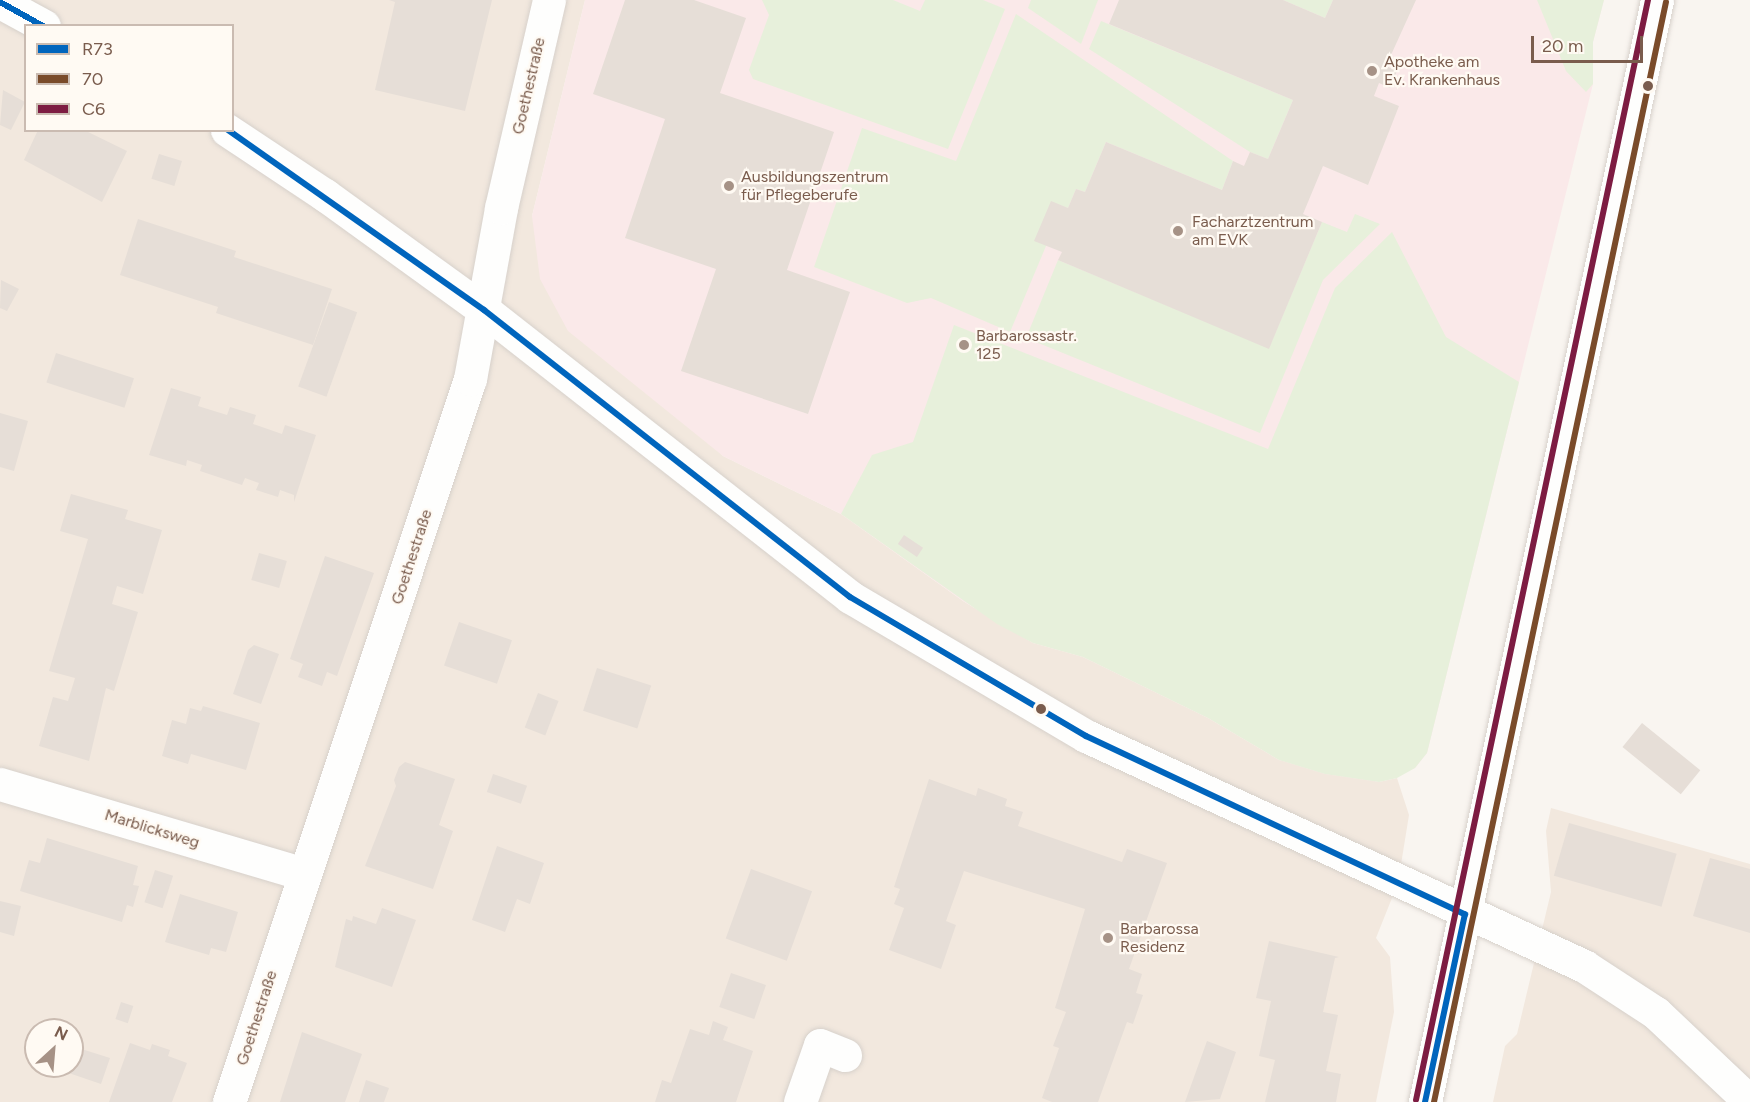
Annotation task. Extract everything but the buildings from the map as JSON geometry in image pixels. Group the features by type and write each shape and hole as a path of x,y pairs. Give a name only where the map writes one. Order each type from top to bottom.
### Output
{"street":[{"name":"Goethestraße","path":"229,1102 303,874 470,380 501,208 549,0"},
{"path":"1425,1102 1656,0"},
{"path":"2,2 40,24"},
{"path":"229,132 325,195 484,310 778,544 850,597 928,646 1086,736 1465,914 1584,966 1647,1007 1750,1102"},
{"name":"Marblicksweg","path":"0,784 303,874"},
{"path":"800,1102 820,1046 844,1054"}],"shaded area":[{"path":"0,0 585,0 532,216 723,456 841,514 963,601 1033,643 1083,657 1208,718 1279,760 1379,782 1397,778 1409,815 1398,883 1376,938 1390,957 1394,1012 1376,1102 0,1102"},
{"path":"585,0 1604,0 1593,42 1593,84 1427,753 1415,768 1379,782 1325,774 1279,760 1208,718 1083,657 1033,643 963,601 841,514 723,456 568,331 540,279 532,216"},
{"path":"1551,808 1750,864 1750,1102 1493,1102 1505,1046 1517,1034 1551,892 1546,831"}],"green space":[{"path":"762,0 893,0 920,11 925,0 983,0 1005,9 948,149 753,79 749,70 769,15"},
{"path":"1031,0 1098,0 1081,44 1028,8"},
{"path":"1283,0 1333,0 1325,18"},
{"path":"1537,0 1604,0 1593,42 1593,84 1586,92 1566,71"},
{"path":"1016,14 1233,161 1222,190 1106,142 1085,192 1076,189 1068,208 1051,202 1046,246 1010,332 931,298 907,303 814,267 862,128 956,161"},
{"path":"1101,21 1293,100 1268,159 1250,152 1089,49"},
{"path":"1355,214 1380,224 1323,280 1260,433 1026,338 1058,260 1269,348 1322,222 1347,232"},
{"path":"1392,232 1446,337 1519,382 1427,753 1415,768 1397,778 1379,782 1325,774 1279,760 1208,718 1083,657 1033,643 997,624 841,514 872,455 913,442 954,325 1268,449 1335,288"}],"transit line":[{"name":"C6","path":"1416,1100 1648,0"},
{"name":"R73","path":"0,2 39,24"},
{"name":"70","path":"1434,1102 1666,2"},
{"name":"R73","path":"231,132 484,310 850,597 1086,736 1465,914"},
{"name":"R73","path":"1425,1102 1465,914"}],"place":[{"name":"Apotheke am Ev. Krankenhaus","path":"1372,71"},
{"name":"Ausbildungszentrum für Pflegeberufe","path":"729,186"},
{"name":"Facharztzentrum am EVK","path":"1178,231"},
{"name":"Barbarossastr. 125","path":"964,345"},
{"name":"Barbarossa Residenz","path":"1108,938"}]}
